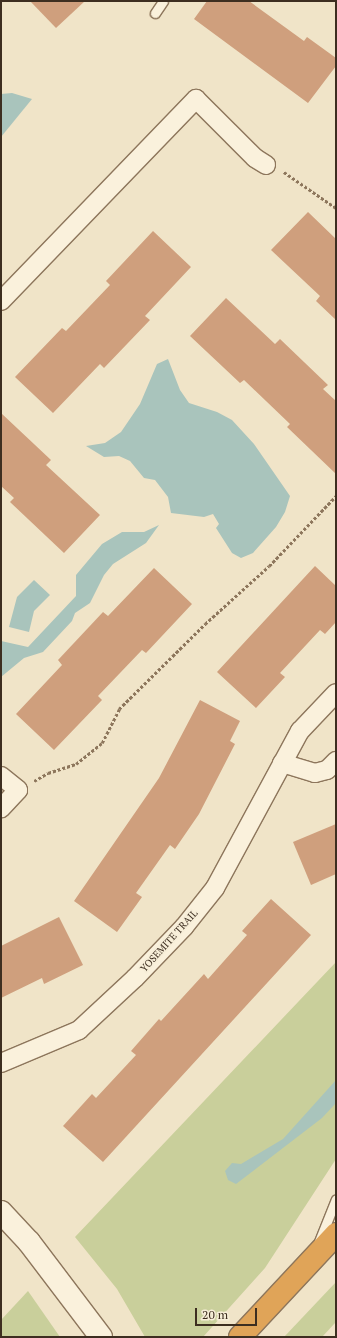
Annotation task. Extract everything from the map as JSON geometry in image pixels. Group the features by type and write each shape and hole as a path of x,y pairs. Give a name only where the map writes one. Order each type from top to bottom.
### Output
{"highway":[{"path":"240,1337 336,1234"}],"street":[{"path":"1,301 196,99 255,158 266,165"},
{"name":"YOSEMITE TRAIL","path":"1,1063 79,1030 135,978 184,927 215,888 300,731 336,693"},
{"path":"282,763 315,773 327,770 336,761"},
{"path":"1,776 18,790 1,808"},
{"path":"1,1212 29,1242 101,1337"}],"lane":[{"path":"155,13 162,1"},
{"path":"311,1262 336,1199"}],"path":[{"path":"266,165 283,171 336,208"},
{"path":"18,790 48,773 76,764 102,743 119,708 205,624 269,566 336,496"}],"green space":[{"path":"336,962 336,1159 265,1268 203,1337 145,1337 117,1289 75,1237"},
{"path":"336,1282 336,1322 322,1337 284,1337"},
{"path":"28,1291 60,1337 1,1337 1,1320"}],"water":[{"path":"12,93 32,99 1,137 1,94"},
{"path":"168,359 180,390 189,403 217,412 232,420 254,444 290,496 285,512 276,527 253,553 241,558 232,553 216,528 219,524 213,514 204,517 171,513 168,497 155,480 144,478 130,461 119,456 104,457 86,446 105,443 121,432 140,404 157,364"},
{"path":"159,525 146,543 113,564 104,575 90,603 75,613 72,621 43,652 24,658 1,677 1,641 28,647 76,596 76,575 102,544 122,532 144,532"},
{"path":"34,580 50,595 34,611 29,632 9,627 17,597"},
{"path":"336,1080 336,1103 322,1118 236,1184 228,1180 225,1171 232,1163 241,1164 283,1139"}],"building":[{"path":"30,1 85,1 56,28"},
{"path":"207,1 249,1 304,41 307,37 336,58 336,66 308,103 194,19"},
{"path":"308,212 336,239 336,320 316,301 320,296 271,250"},
{"path":"153,231 191,267 145,316 150,320 104,368 100,364 53,413 15,377 62,328 66,331 110,285 106,281"},
{"path":"226,298 275,344 280,339 328,385 323,389 336,401 336,474 287,427 290,424 244,380 240,383 190,336"},
{"path":"1,413 51,460 46,465 100,515 64,553 10,502 14,498 1,486"},
{"path":"315,566 336,586 336,622 325,634 320,630 280,673 285,677 256,708 217,672"},
{"path":"154,568 192,604 146,653 142,650 98,696 102,700 54,750 16,714 62,665 58,660 103,612 108,616"},
{"path":"200,700 240,721 230,741 235,744 199,814 175,849 170,845 136,893 142,897 117,932 74,901 159,778"},
{"path":"336,824 336,874 311,885 293,842"},
{"path":"271,899 311,935 103,1162 63,1126 92,1094 96,1098 136,1055 131,1051 159,1019 161,1021 204,974 208,979 247,935 242,931"},
{"path":"59,917 83,965 44,984 42,978 1,998 1,946"}]}
